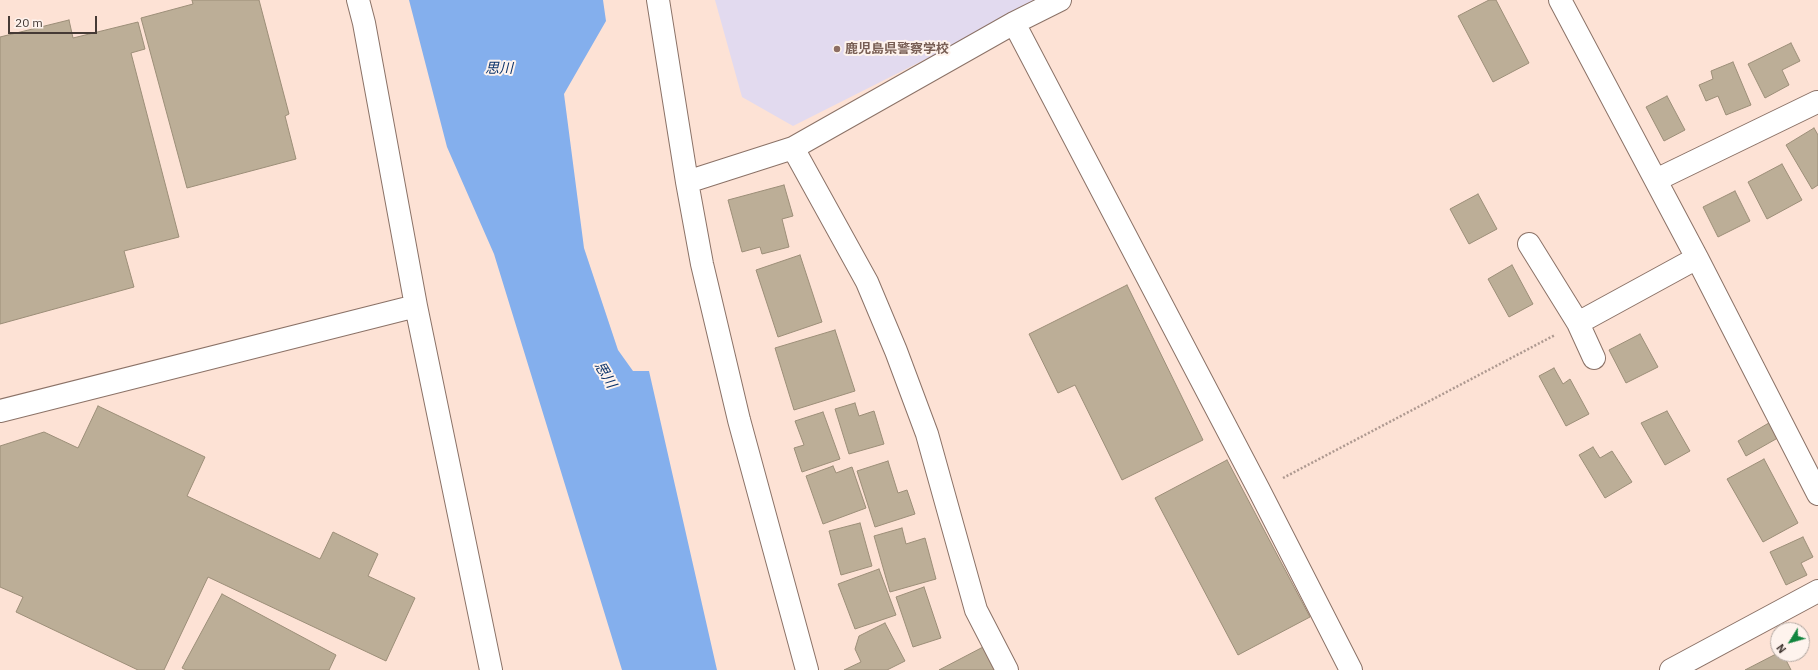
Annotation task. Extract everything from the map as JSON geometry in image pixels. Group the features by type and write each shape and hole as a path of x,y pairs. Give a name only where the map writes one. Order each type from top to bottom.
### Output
{"street":[{"path":"358,0 364,23 416,306 491,670"},
{"path":"658,0 687,182 702,264 739,420 807,670"},
{"path":"687,182 793,148 1014,23 1060,0"},
{"path":"1560,0 1697,258 1818,494"},
{"path":"1014,23 1260,490 1351,670"},
{"path":"1656,180 1817,102"},
{"path":"793,148 867,282 896,351 927,434 976,610 1007,670"},
{"path":"1529,244 1578,323 1594,358"},
{"path":"1578,323 1697,258"},
{"path":"0,411 416,306"},
{"path":"1672,670 1818,591"}],"path":[{"path":"1260,490 1578,323"}],"shaded area":[{"name":"鹿児島県警察学校","path":"715,0 1043,0 793,126 742,97"}],"water":[{"name":"思川","path":"409,0 603,0 606,21 564,94 584,248 618,350 633,371 649,371 717,670 622,670 494,254 447,147"}],"building":[{"path":"192,0 259,0 289,114 285,116 296,159 187,188 141,18 193,4"},
{"path":"1489,0 1496,0 1529,63 1493,82 1458,16"},
{"path":"69,20 73,38 138,22 145,49 131,53 179,237 124,251 134,287 0,324 0,37"},
{"path":"1791,43 1800,61 1782,70 1789,85 1765,98 1748,64"},
{"path":"1733,62 1751,105 1726,115 1718,96 1706,101 1699,85 1713,79 1711,71"},
{"path":"1667,96 1685,130 1664,141 1646,107"},
{"path":"1814,128 1818,135 1818,185 1812,189 1786,145"},
{"path":"1782,164 1802,200 1767,219 1748,182"},
{"path":"784,185 793,216 782,219 789,247 762,254 760,247 742,252 728,200"},
{"path":"1735,191 1750,221 1718,237 1703,207"},
{"path":"1478,194 1497,229 1469,244 1450,209"},
{"path":"800,255 822,322 778,337 756,270"},
{"path":"1512,265 1533,304 1509,317 1488,279"},
{"path":"1127,285 1203,440 1122,480 1075,385 1058,393 1029,334"},
{"path":"835,330 855,391 794,410 775,348"},
{"path":"1640,334 1658,367 1626,383 1609,350"},
{"path":"1554,368 1563,384 1570,379 1589,414 1566,426 1539,376"},
{"path":"855,403 859,416 874,411 884,444 849,454 835,409"},
{"path":"98,406 205,457 187,496 320,559 333,532 378,554 368,576 415,598 386,661 208,577 164,670 138,670 16,612 23,597 0,587 0,446 44,432 78,448"},
{"path":"1667,411 1690,451 1665,465 1641,423"},
{"path":"823,412 840,459 802,472 794,448 804,445 795,421"},
{"path":"1774,420 1783,435 1746,456 1738,441"},
{"path":"1593,447 1600,458 1612,451 1632,482 1605,498 1579,455"},
{"path":"1764,459 1798,523 1763,542 1727,479"},
{"path":"1227,460 1310,617 1238,655 1155,498"},
{"path":"888,461 898,493 907,490 915,514 875,527 857,471"},
{"path":"833,466 836,473 852,467 866,508 823,524 806,476"},
{"path":"860,523 872,566 841,575 829,531"},
{"path":"902,528 906,544 925,538 936,579 890,592 874,536"},
{"path":"1803,537 1813,557 1801,563 1807,575 1786,585 1770,552"},
{"path":"879,569 896,615 855,629 838,584"},
{"path":"924,587 941,638 913,647 896,597"},
{"path":"222,594 336,655 329,670 186,670 182,668"},
{"path":"885,623 905,661 887,670 844,670 861,662 855,649 859,636"},
{"path":"985,646 997,670 939,670"},
{"path":"1770,657 1770,662 1787,662 1791,670 1745,670"}],"place":[{"name":"鹿児島県警察学校","path":"837,49"}]}
